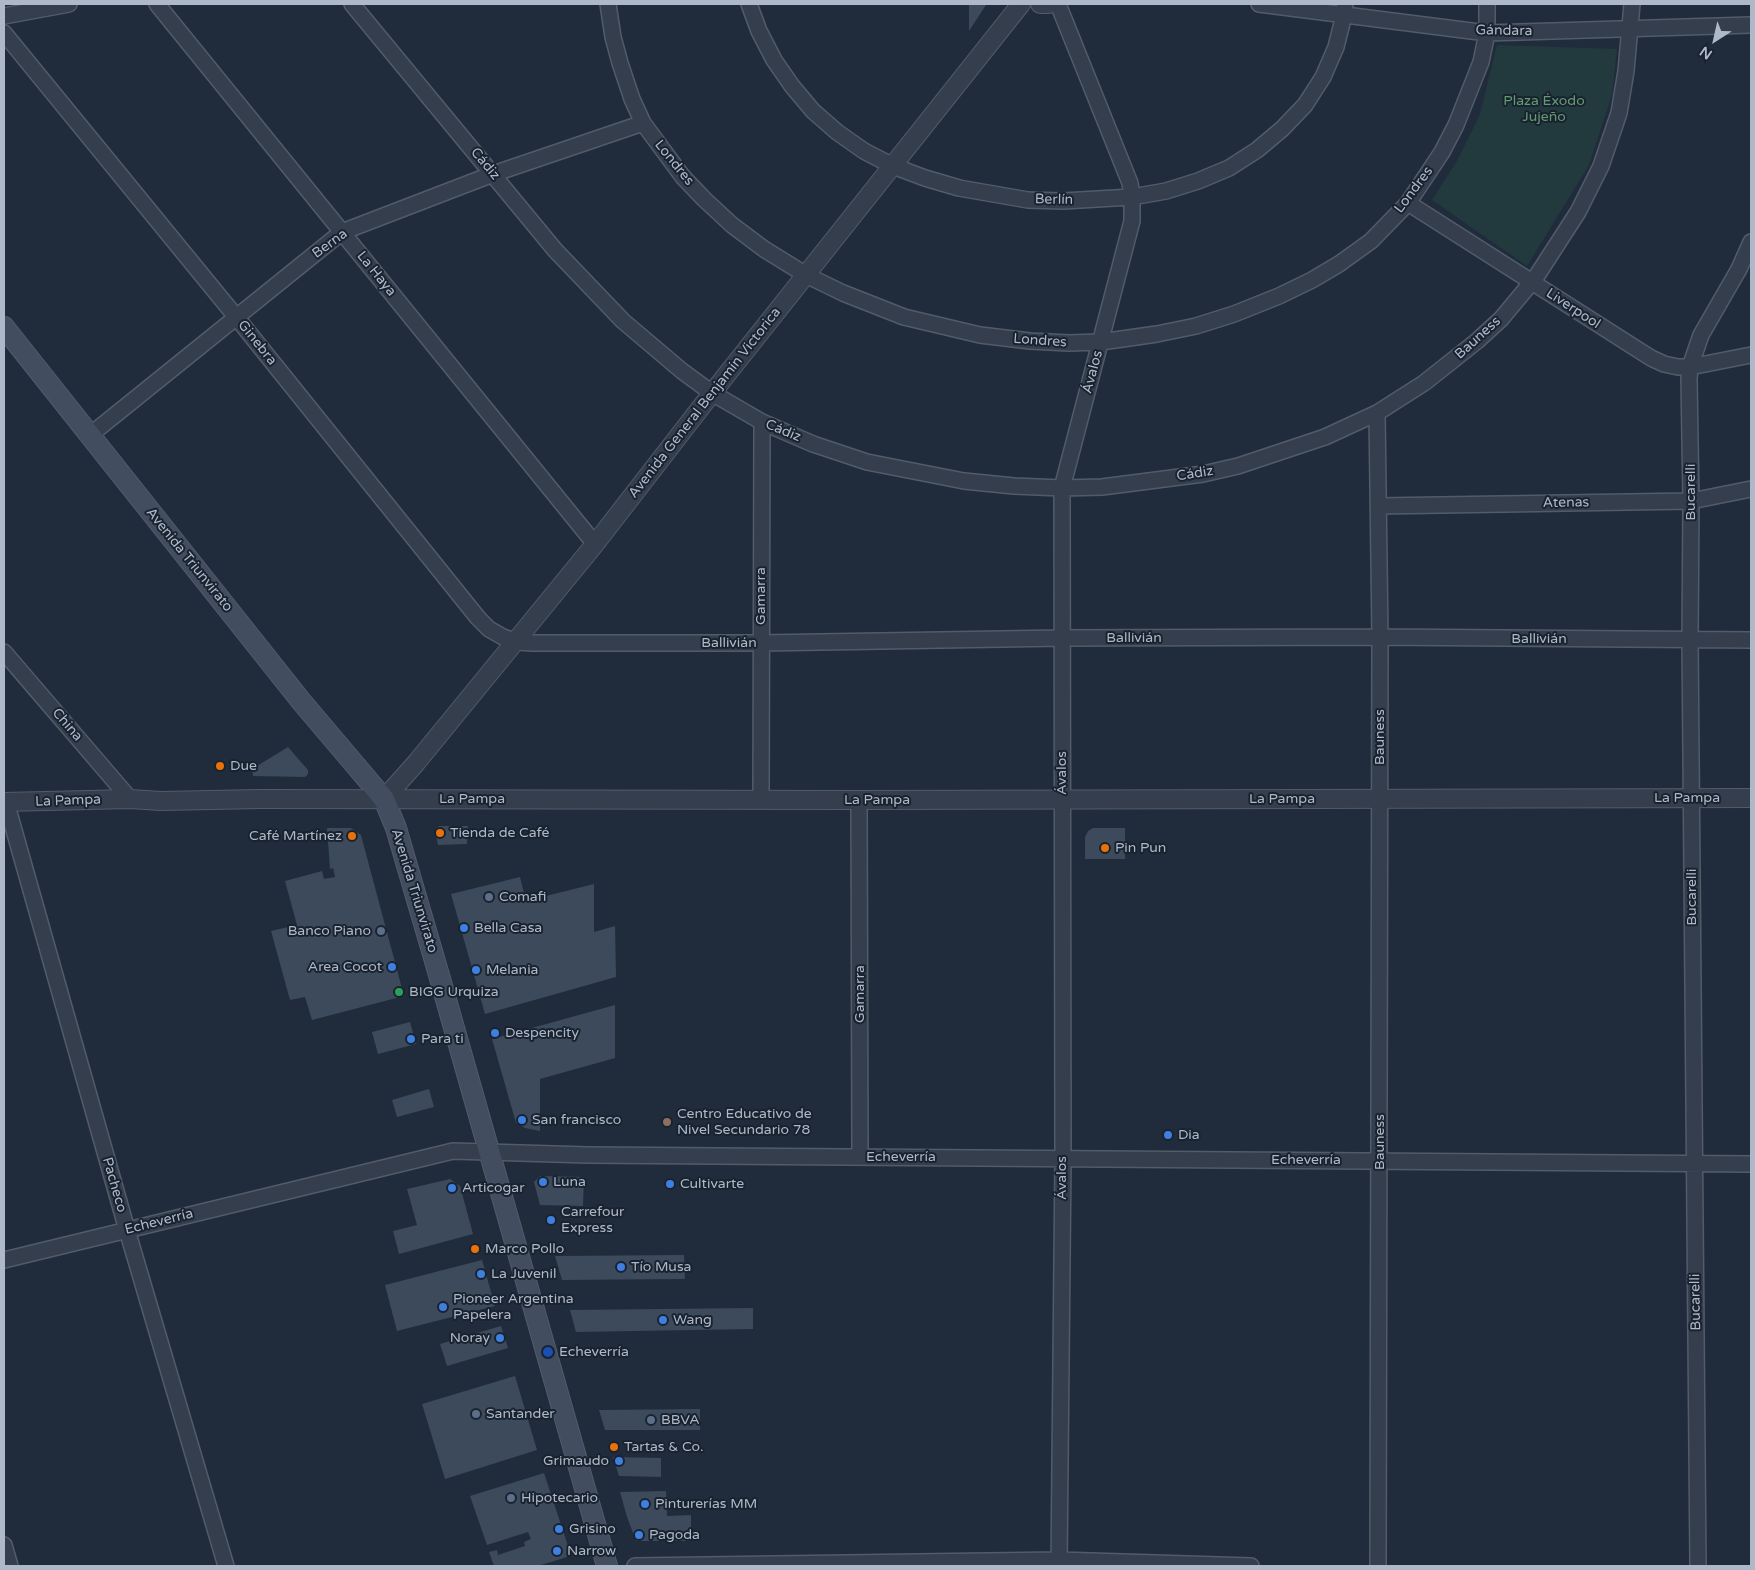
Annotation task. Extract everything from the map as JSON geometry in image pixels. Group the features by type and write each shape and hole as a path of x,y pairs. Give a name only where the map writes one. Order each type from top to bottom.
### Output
{"main road":[{"name":"Avenida Triunvirato","path":"4,327 301,701 384,799 398,837 490,1152 607,1566"}],"street":[{"path":"4,16 69,4"},
{"name":"La Haya","path":"157,4 595,544"},
{"name":"Cádiz","path":"352,4 555,250 623,321 682,371 712,392 762,422 814,444 867,462 964,481 1014,486 1102,487 1203,474 1238,466 1325,437 1377,413"},
{"name":"Londres","path":"608,4 613,37 620,63 632,99 643,123 683,176 704,199 764,249 806,275 843,293 904,317 936,326 1030,342 1069,343 1101,342 1157,334 1196,326 1234,314 1312,280 1339,264 1370,241 1408,203 1442,152 1456,125 1481,62 1487,33 1487,4"},
{"name":"Berlín","path":"749,4 759,31 774,60 792,86 813,111 864,151 893,166 959,188 1028,200 1072,201 1132,197 1198,182 1228,168 1257,150 1282,129 1305,105 1323,77 1336,47 1345,10"},
{"name":"Avenida General Benjamín Victorica","path":"384,799 517,642 712,392 1022,4"},
{"path":"1040,4 1049,4"},
{"name":"Ávalos","path":"1058,4 1130,183 1132,197 1132,221 1062,488 1063,1158 1059,1563"},
{"name":"Gándara","path":"1259,4 1345,10 1487,33 1751,25"},
{"name":"Bauness","path":"1378,1566 1380,637 1377,413 1424,383 1469,348 1501,319 1532,282 1578,212 1601,166 1619,113 1632,4"},
{"name":"Ginebra","path":"4,33 237,318 478,618 489,629 517,642"},
{"name":"Berna","path":"89,436 342,232 493,174 643,123"},
{"name":"Liverpool","path":"1408,203 1650,358 1664,364 1690,367 1751,355"},
{"name":"Bucarelli","path":"1698,1566 1690,640 1692,502 1690,367 1701,335 1739,269 1751,242"},
{"name":"Gamarra","path":"761,800 762,422"},
{"name":"Atenas","path":"1379,506 1692,502 1751,489"},
{"name":"Ballivián","path":"517,642 761,643 1062,638 1380,637 1751,640"},
{"name":"China","path":"4,652 130,799"},
{"name":"La Pampa","path":"5,802 130,799 161,801 384,799 1751,798"},
{"name":"Gamarra","path":"860,800 860,1157"},
{"name":"Pacheco","path":"5,802 126,1230 226,1566"},
{"name":"Echeverría","path":"4,1260 454,1151 860,1157 1751,1164"},
{"path":"4,1545 10,1566"},
{"path":"636,1566 1059,1563 1250,1566"}],"green space":[{"name":"Plaza Éxodo Jujeño","path":"1497,45 1617,49 1612,95 1589,165 1527,266 1432,200 1458,159 1480,114"}],"building":[{"path":"969,4 986,5 969,31"},
{"path":"288,747 308,770 308,774 305,777 253,776 252,769"},
{"path":"439,826 468,826 467,844 438,845 435,830"},
{"path":"327,828 351,828 361,835 404,996 312,1020 305,997 290,1000 271,931 297,925 285,881 322,871 324,879 335,877 333,868 330,869"},
{"name":"Pin Pun","path":"1093,828 1125,828 1125,859 1085,859 1085,837 1088,831"},
{"path":"520,877 526,901 594,884 594,932 615,926 616,977 485,1014 451,894"},
{"path":"615,1005 615,1058 540,1079 540,1131 525,1128 516,1123 492,1039"},
{"path":"410,1022 416,1044 378,1054 372,1032"},
{"path":"429,1089 434,1107 397,1117 392,1100"},
{"path":"540,1176 584,1177 583,1206 540,1205 534,1182"},
{"path":"450,1179 460,1186 473,1234 399,1254 393,1231 417,1225 407,1189"},
{"name":"Tío Musa","path":"684,1255 685,1279 562,1280 555,1256"},
{"path":"482,1260 495,1306 397,1331 385,1285"},
{"name":"Wang","path":"753,1308 753,1329 576,1332 570,1310"},
{"path":"501,1326 508,1348 447,1366 440,1344"},
{"name":"Santander","path":"515,1376 537,1450 445,1479 422,1404"},
{"name":"BBVA","path":"700,1409 700,1430 605,1430 599,1410"},
{"path":"613,1457 661,1458 661,1477 619,1476"},
{"path":"544,1473 570,1552 566,1553 567,1557 538,1566 494,1566 489,1552 497,1550 498,1555 525,1546 524,1542 531,1539 528,1532 487,1545 470,1496"},
{"path":"666,1491 667,1516 691,1515 691,1541 636,1541 620,1492"}],"place":[{"name":"Due","path":"220,766"},
{"name":"Tienda de Café","path":"440,833"},
{"name":"Café Martínez","path":"352,836"},
{"name":"Pin Pun","path":"1105,848"},
{"name":"Comafi","path":"489,897"},
{"name":"Bella Casa","path":"464,928"},
{"name":"Banco Piano","path":"381,931"},
{"name":"Area Cocot","path":"392,967"},
{"name":"Melania","path":"476,970"},
{"name":"BIGG Urquiza","path":"399,992"},
{"name":"Despencity","path":"495,1033"},
{"name":"Para ti","path":"411,1039"},
{"name":"San francisco","path":"522,1120"},
{"name":"Centro Educativo de Nivel Secundario 78","path":"667,1122"},
{"name":"Dia","path":"1168,1135"},
{"name":"Luna","path":"543,1182"},
{"name":"Cultivarte","path":"670,1184"},
{"name":"Articogar","path":"452,1188"},
{"name":"Carrefour Express","path":"551,1220"},
{"name":"Marco Pollo","path":"475,1249"},
{"name":"Tío Musa","path":"621,1267"},
{"name":"La Juvenil","path":"481,1274"},
{"name":"Pioneer Argentina Papelera","path":"443,1307"},
{"name":"Wang","path":"663,1320"},
{"name":"Noray","path":"500,1338"},
{"name":"Echeverría","path":"548,1352"},
{"name":"Santander","path":"476,1414"},
{"name":"BBVA","path":"651,1420"},
{"name":"Tartas & Co.","path":"614,1447"},
{"name":"Grimaudo","path":"619,1461"},
{"name":"Hipotecario","path":"511,1498"},
{"name":"Pinturerías MM","path":"645,1504"},
{"name":"Grisino","path":"559,1529"},
{"name":"Pagoda","path":"639,1535"},
{"name":"Narrow","path":"557,1551"}]}
